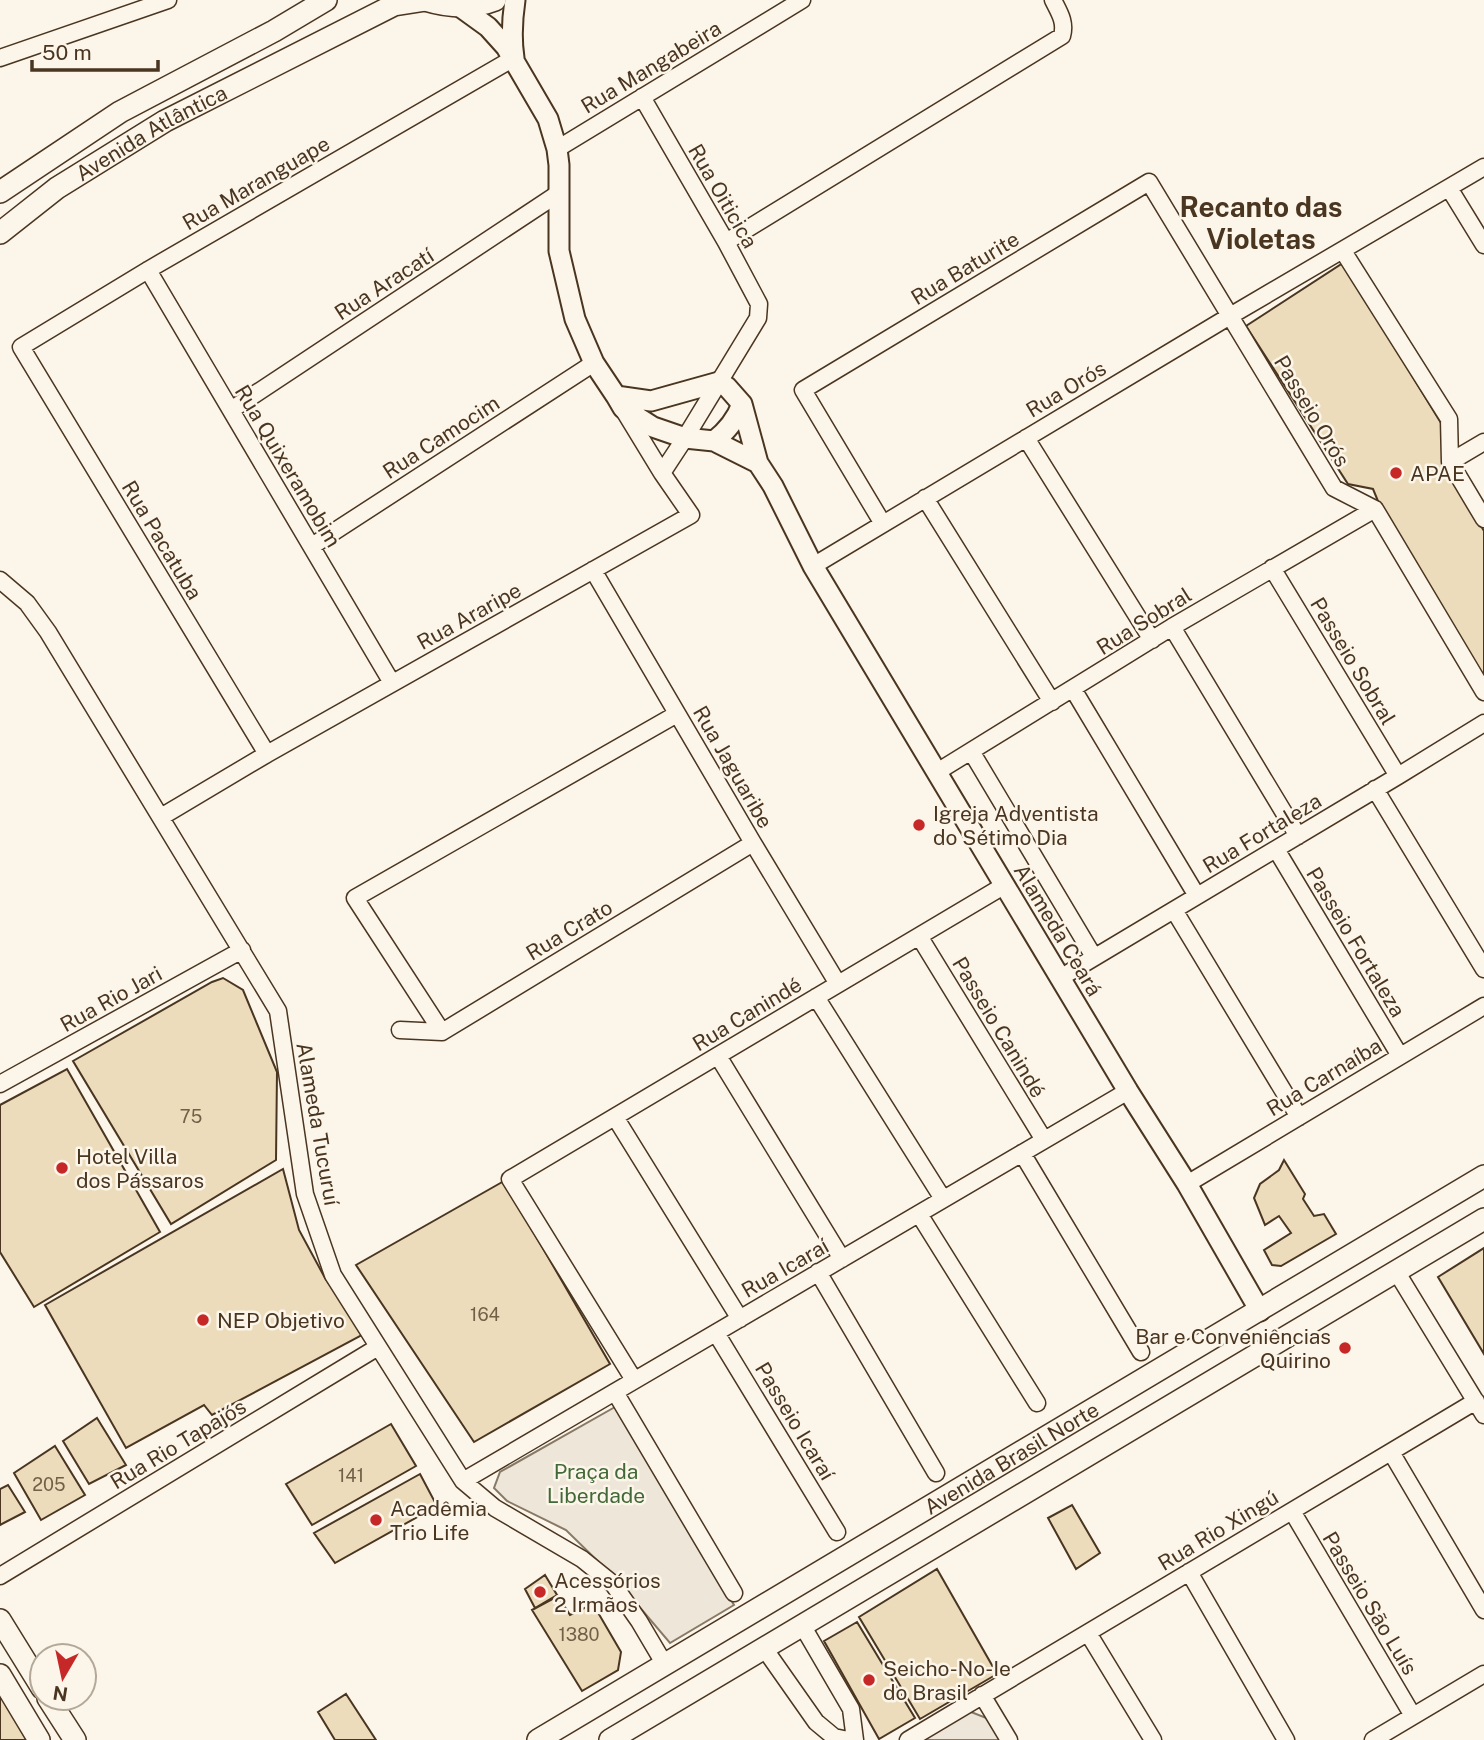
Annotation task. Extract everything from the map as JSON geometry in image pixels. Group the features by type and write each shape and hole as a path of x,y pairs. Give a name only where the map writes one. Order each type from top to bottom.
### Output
{"main road":[{"name":"Avenida Atlântica","path":"0,192 120,111 274,31 326,0"},
{"name":"Avenida Atlântica","path":"0,233 57,188 165,121 394,5 426,0 476,6 495,0"},
{"name":"Avenida Brasil Norte","path":"538,1740 1484,1176"},
{"name":"Avenida Brasil Norte","path":"610,1740 1484,1219"},
{"path":"0,1620 28,1665"},
{"path":"0,1675 38,1740"},
{"path":"57,1712 75,1740"}],"street":[{"path":"0,58 167,0"},
{"path":"514,58 511,39 515,0"},
{"name":"Rua Mangabeira","path":"557,149 803,0"},
{"path":"726,242 1062,36 1064,29 1061,15 1053,0"},
{"path":"459,6 488,27 506,47 548,119 557,149 559,251 575,319 594,363 662,472 719,382"},
{"name":"Rua Maranguape","path":"21,347 148,270 514,58"},
{"name":"Rua Oiticica","path":"642,97 759,304 758,318 719,382"},
{"name":"Rua Orós","path":"813,566 1484,167"},
{"name":"Passeio Orós","path":"1149,182 1334,488 1374,509"},
{"name":"Rua Baturite","path":"883,524 803,390 1149,182"},
{"path":"1449,188 1484,245"},
{"name":"Rua Aracatí","path":"231,410 559,193"},
{"path":"1343,251 1449,419 1450,462 1484,519"},
{"name":"Rua Quixeramobim","path":"148,270 393,683"},
{"name":"Rua Pacatuba","path":"21,347 268,754"},
{"name":"Rua Camocim","path":"312,546 594,363"},
{"path":"620,402 651,401 719,382 742,404 758,463"},
{"path":"620,402 653,427 685,438 714,440 758,463"},
{"path":"714,440 736,418 742,404"},
{"path":"1026,438 1152,640"},
{"path":"1450,462 1484,442"},
{"name":"Alameda Ceará","path":"758,463 773,486 813,566 1260,1311"},
{"name":"Rua Araripe","path":"161,817 691,515 662,472"},
{"path":"925,498 1052,702"},
{"path":"1374,509 1484,692"},
{"name":"Rua Sobral","path":"937,772 1152,640 1374,509"},
{"name":"Passeio Sobral","path":"1272,568 1398,776"},
{"name":"Rua Jaguaribe","path":"593,570 838,984"},
{"name":"Alameda Tucuruí","path":"0,580 27,603 48,632 278,1011 304,1194 333,1275 463,1480 495,1508 582,1559 613,1584 665,1665"},
{"path":"1172,628 1298,836"},
{"path":"1073,689 1197,896"},
{"path":"442,1032 355,898 677,714"},
{"name":"Rua Fortaleza","path":"1060,978 1484,723"},
{"path":"971,751 1094,957"},
{"path":"1375,789 1484,970"},
{"name":"Rua Crato","path":"442,1032 753,843"},
{"name":"Passeio Fortaleza","path":"1276,849 1400,1056"},
{"name":"Rua Canindé","path":"634,1380 510,1179 1005,885"},
{"path":"1174,910 1299,1117"},
{"name":"Passeio Canindé","path":"919,936 1044,1140"},
{"name":"Rua Rio Jari","path":"0,1084 242,950"},
{"path":"816,997 943,1199"},
{"name":"Rua Carnaíba","path":"1186,1184 1484,1006"},
{"path":"400,1030 442,1032"},
{"path":"718,1056 842,1259"},
{"name":"Rua Icaraí","path":"463,1480 1128,1091"},
{"path":"615,1117 740,1318"},
{"path":"1022,1153 1141,1352"},
{"path":"919,1214 1037,1403"},
{"path":"1396,1271 1480,1408"},
{"path":"818,1272 936,1473"},
{"name":"Passeio Icaraí","path":"716,1333 837,1532"},
{"name":"Rua Rio Tapajós","path":"0,1576 378,1347"},
{"path":"615,1392 734,1593"},
{"name":"Rua Rio Xingú","path":"908,1740 1391,1452 1480,1408"},
{"path":"1391,1452 1484,1610"},
{"name":"Passeio São Luís","path":"1292,1511 1413,1716"},
{"path":"1189,1572 1286,1740"},
{"path":"802,1625 850,1709 855,1740"},
{"path":"1088,1633 1153,1740"},
{"path":"764,1648 816,1722 834,1737 848,1740"},
{"path":"1373,1740 1484,1674"},
{"path":"982,1695 1009,1740"}],"green space":[{"name":"Praça da Liberdade","path":"615,1407 734,1605 670,1643 614,1577 566,1530 507,1501 494,1488 500,1472"},
{"path":"966,1710 994,1721 1004,1740 918,1740"}],"building":[{"name":"APAE","path":"1343,263 1441,423 1444,462 1484,531 1484,679 1380,506 1373,489 1348,484 1246,326"},
{"path":"223,978 243,990 277,1072 276,1160 171,1224 73,1061"},
{"name":"Hotel Villa dos Pássaros","path":"67,1069 160,1232 34,1307 0,1252 0,1105"},
{"path":"1284,1160 1305,1194 1303,1199 1314,1216 1324,1214 1336,1234 1281,1266 1272,1265 1264,1250 1291,1233 1279,1216 1265,1225 1254,1198 1260,1184 1279,1170"},
{"name":"NEP Objetivo","path":"283,1169 299,1230 325,1278 364,1334 212,1415 204,1405 126,1448 45,1305"},
{"path":"504,1181 610,1364 474,1442 356,1265"},
{"path":"1484,1248 1484,1354 1438,1277"},
{"path":"97,1418 126,1465 89,1484 63,1441"},
{"path":"391,1424 416,1466 312,1525 286,1484"},
{"path":"55,1446 85,1495 41,1520 14,1473"},
{"name":"Acadêmia Trio Life","path":"420,1474 437,1506 335,1563 314,1533"},
{"path":"8,1485 25,1512 0,1525 0,1489"},
{"path":"1072,1505 1100,1553 1076,1569 1048,1518"},
{"path":"937,1569 997,1674 920,1719 859,1617"},
{"name":"Acessórios 2 Irmãos","path":"545,1575 557,1595 535,1608 525,1589"},
{"path":"558,1596 570,1615 593,1604 621,1652 618,1670 582,1691 532,1610"},
{"name":"Seicho-No-Ie do Brasil","path":"857,1622 915,1718 879,1739 824,1641"},
{"path":"0,1686 32,1740 0,1740"},
{"path":"346,1694 376,1740 335,1740 318,1712"}],"place":[{"name":"APAE","path":"1396,473"},
{"name":"Igreja Adventista do Sétimo Dia","path":"919,825"},
{"name":"Hotel Villa dos Pássaros","path":"62,1168"},
{"name":"NEP Objetivo","path":"203,1320"},
{"name":"Bar e Conveniências Quirino","path":"1345,1348"},
{"name":"Acadêmia Trio Life","path":"376,1520"},
{"name":"Acessórios 2 Irmãos","path":"540,1592"},
{"name":"Seicho-No-Ie do Brasil","path":"869,1680"}],"district":[{"name":"Recanto das Violetas","path":"1261,222"}]}
